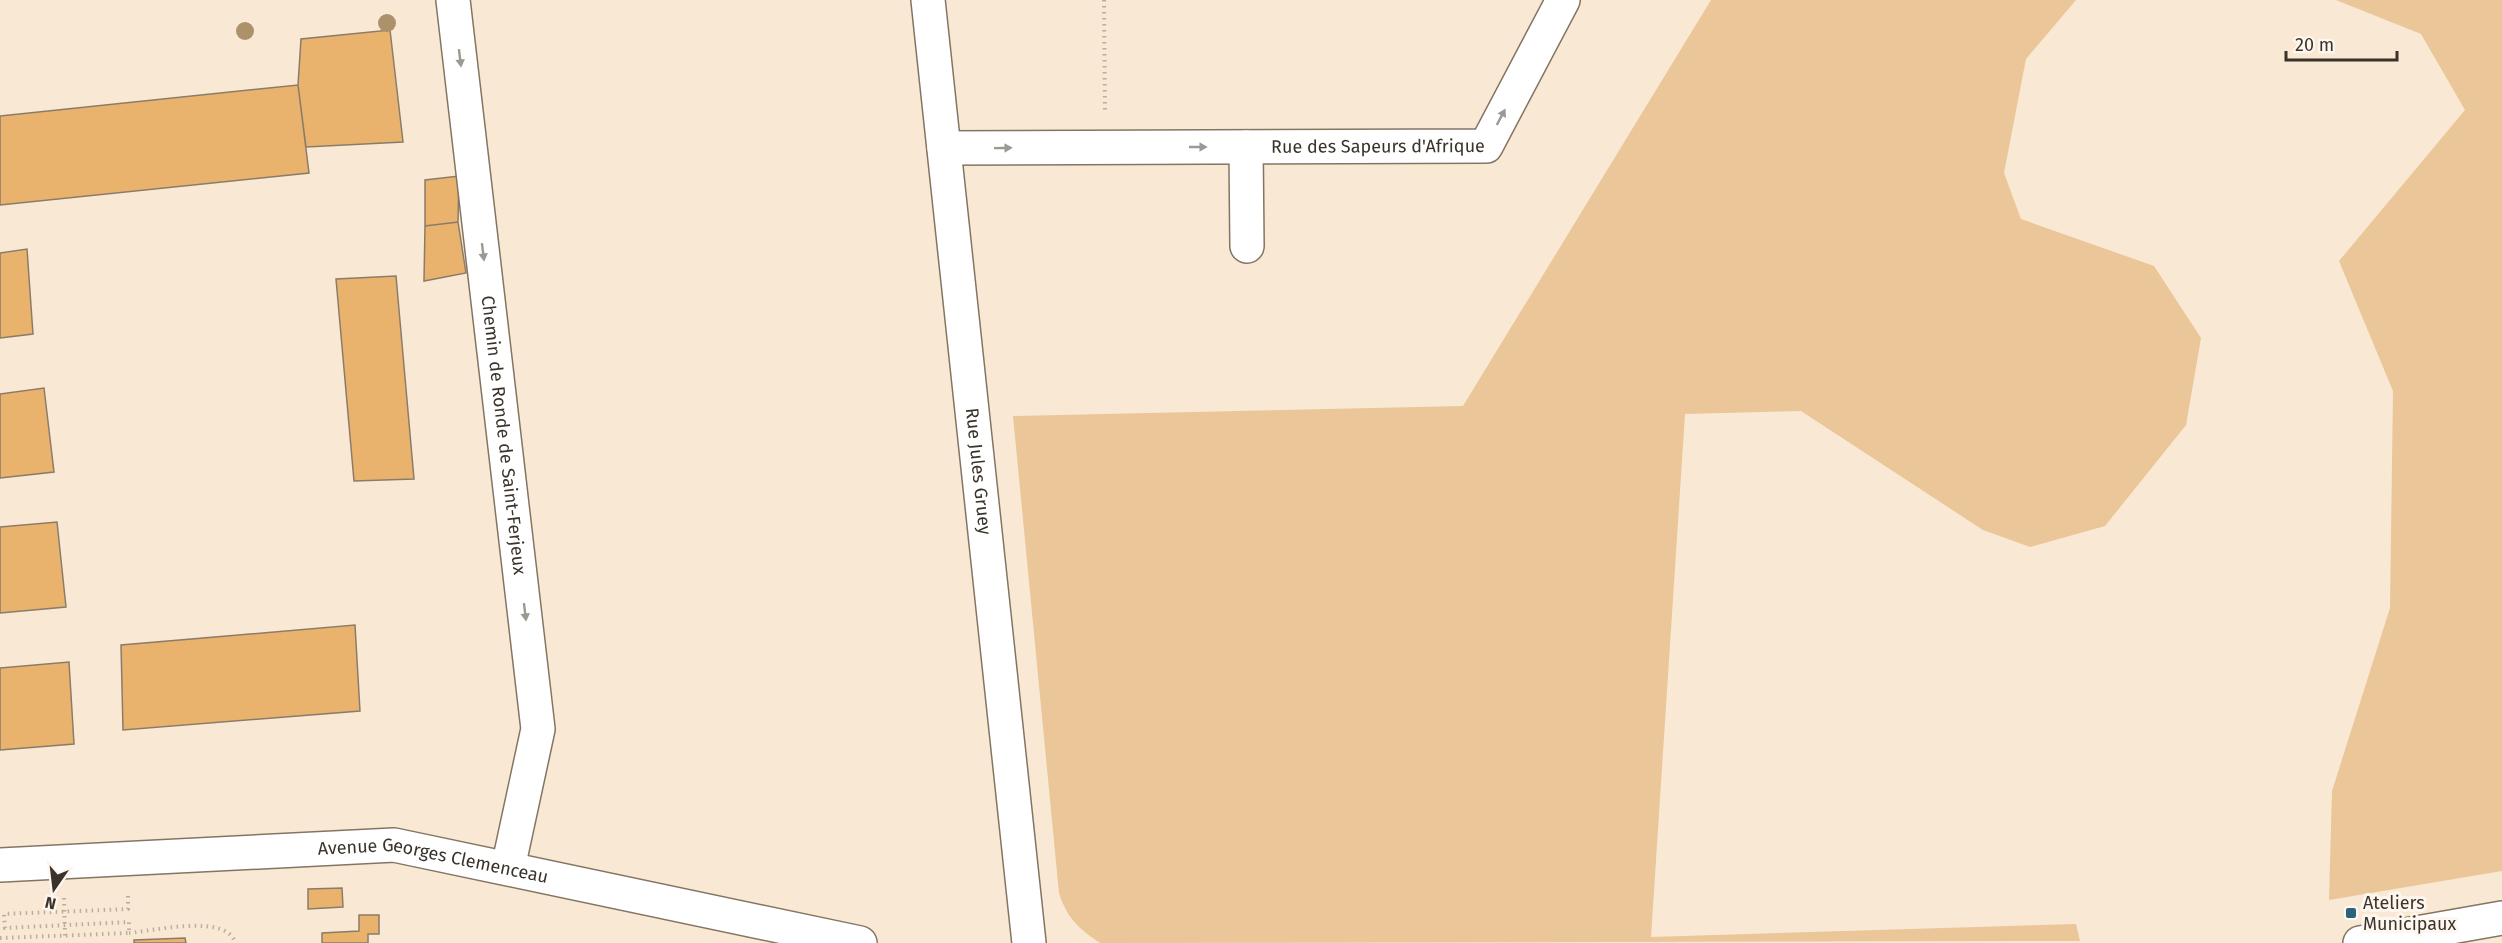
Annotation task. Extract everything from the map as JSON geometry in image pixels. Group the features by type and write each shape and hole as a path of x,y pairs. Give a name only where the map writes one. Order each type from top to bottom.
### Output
{"street":[{"name":"Chemin de Ronde de Saint-Ferjeux","path":"453,0 538,729 508,868"},
{"name":"Rue Jules Gruey","path":"928,0 1029,943"},
{"name":"Rue des Sapeurs d'Afrique","path":"945,148 1486,146 1563,0"},
{"name":"Rue des Sapeurs d'Afrique","path":"1246,147 1247,246"},
{"name":"Avenue Georges Clemenceau","path":"0,865 394,845 860,943"},
{"path":"2360,943 2502,918"}],"path":[{"path":"1104,0 1105,147"},
{"path":"128,889 128,909 4,914 5,928 129,922 129,933"},
{"path":"63,893 65,936"},
{"path":"0,938 129,933 206,925 228,933 235,943"}],"shaded area":[{"path":"1711,0 2076,0 2026,59 2004,173 2021,219 2154,266 2201,338 2186,425 2105,526 2030,547 1983,530 1801,411 1685,414 1651,937 2076,924 2080,941 1100,943 1074,922 1059,893 1013,416 1463,406"},
{"path":"2336,0 2502,0 2502,871 2329,900 2332,791 2390,608 2393,391 2339,261 2465,110 2421,34"}],"building":[{"path":"390,30 403,142 306,147 298,85 301,39"},
{"path":"298,85 309,173 0,205 0,116"},
{"path":"459,176 458,222 425,226 425,180"},
{"path":"458,222 466,273 424,281 425,226"},
{"path":"27,249 33,334 0,338 0,253"},
{"path":"396,276 414,479 354,481 336,279"},
{"path":"44,388 54,472 0,478 0,394"},
{"path":"57,522 66,607 0,613 0,527"},
{"path":"355,625 360,711 123,730 121,645"},
{"path":"69,662 74,744 0,750 0,668"},
{"path":"342,888 343,907 308,909 308,889"},
{"path":"359,915 379,915 379,934 368,934 368,943 322,943 322,933 359,931"},
{"path":"185,938 186,943 134,943 134,940"}],"place":[{"name":"Ateliers Municipaux","path":"2351,913"}]}
